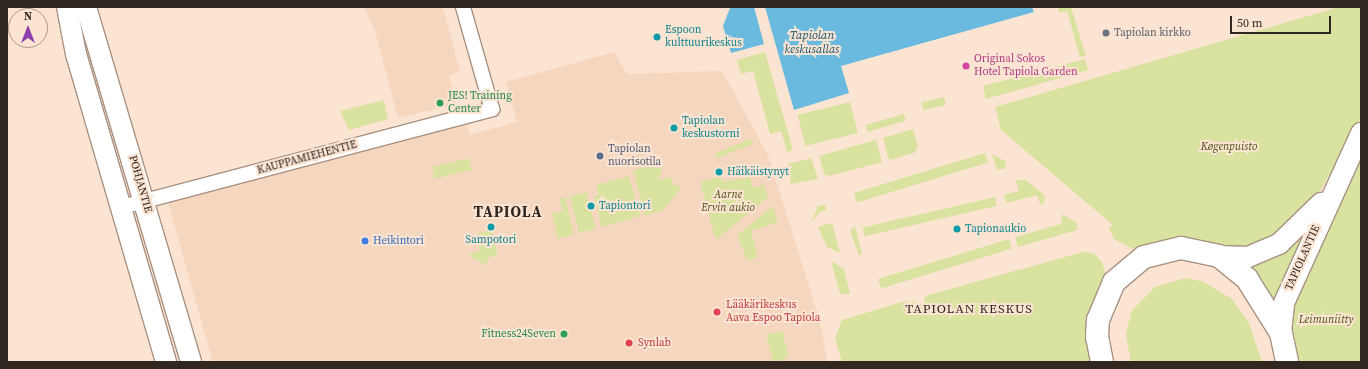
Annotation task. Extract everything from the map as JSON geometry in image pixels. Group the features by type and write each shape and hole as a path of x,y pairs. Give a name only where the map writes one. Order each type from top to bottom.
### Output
{"main road":[{"name":"POHJANTIE","path":"67,7 76,54 122,207 166,362"},
{"name":"POHJANTIE","path":"86,7 145,201 191,362"},
{"name":"TAPIOLANTIE","path":"1281,333 1284,303 1335,186 1361,133"},
{"name":"TAPIOLANTIE","path":"1219,256 1248,257 1279,244 1310,217 1335,186"},
{"path":"1102,362 1097,337 1100,312 1110,288 1123,272 1144,257 1166,250 1196,249 1219,256 1254,287 1281,333 1287,362"}],"street":[{"name":"KAUPPAMIEHENTIE","path":"122,207 492,110 463,7"}],"shaded area":[{"path":"364,7 443,7 460,72 449,75 456,104 398,118 374,27"},
{"path":"614,52 627,74 722,71 768,155 820,321 827,362 213,362 168,203 466,121 470,135 517,122 506,82"}],"green space":[{"path":"1058,7 1071,7 1086,56 1080,57 1067,11 1059,13"},
{"name":"Køgenpuisto","path":"1339,7 1361,7 1361,116 1357,128 1304,218 1248,253 1137,250 1125,245 1114,239 1109,228 1113,225 1001,130 995,107"},
{"path":"765,52 793,150 787,152 781,131 770,134 753,71 741,74 737,60"},
{"path":"1085,59 1088,70 986,99 983,86"},
{"path":"944,97 946,105 924,110 922,103"},
{"path":"384,100 388,119 349,130 340,111"},
{"path":"850,102 858,133 805,146 798,115"},
{"path":"904,114 906,121 867,132 866,125"},
{"path":"913,129 918,147 914,153 889,160 883,138"},
{"path":"751,139 753,144 717,158 715,154"},
{"path":"876,140 882,162 829,176 824,174 819,156"},
{"name":"Leimuniitty","path":"1361,151 1361,362 1295,362 1290,311"},
{"path":"985,153 988,163 857,203 854,193"},
{"path":"992,154 1005,161 1006,168 997,170"},
{"path":"469,158 472,170 435,179 432,167"},
{"path":"811,158 818,179 791,184 788,164"},
{"path":"653,165 654,169 663,167 658,180 671,177 674,186 679,185 680,189 663,210 645,216 633,171"},
{"path":"629,176 640,216 602,227 594,196 599,195 596,185"},
{"name":"Aarne Ervin aukio","path":"721,176 723,182 750,177 753,188 764,185 768,197 718,238 715,237 700,182"},
{"path":"1016,180 1026,180 1045,196 1044,203 1040,204 1037,195 1006,203 1004,195 1019,191"},
{"path":"586,192 596,229 579,233 570,196"},
{"path":"565,197 574,234 558,239 552,214 563,211 559,199"},
{"path":"995,197 997,206 865,236 862,228"},
{"path":"825,205 827,210 820,212 811,223 818,206"},
{"path":"773,206 778,222 751,231 758,257 747,260 737,235"},
{"path":"1062,214 1077,223 1077,230 1018,247 1015,237 1061,224"},
{"path":"1312,222 1276,307 1246,263"},
{"path":"832,223 840,253 827,247 818,227"},
{"path":"855,226 862,254 859,255 850,231"},
{"path":"491,230 498,255 487,258 488,266 468,255 480,251 476,234"},
{"path":"1009,239 1012,249 881,289 878,279"},
{"path":"1083,252 1093,253 1102,262 1109,286 1097,362 842,362 835,338 842,320 909,300 924,305 925,296"},
{"path":"831,261 844,269 850,294 840,294"},
{"path":"1185,278 1202,281 1232,299 1249,323 1262,362 1131,362 1126,335 1131,312 1155,287"},
{"path":"782,331 788,354 785,359 773,362 766,335"}],"water":[{"path":"754,7 764,44 731,53 723,26 730,8"},
{"name":"Tapiolan keskusallas","path":"765,7 1032,7 1034,12 841,66 849,93 794,110"}],"place":[{"name":"Tapiolan kirkko","path":"1106,33"},
{"name":"Espoon kulttuurikeskus","path":"657,37"},
{"name":"Original Sokos Hotel Tapiola Garden","path":"966,66"},
{"name":"JES! Training Center","path":"440,103"},
{"name":"Tapiolan keskustorni","path":"674,128"},
{"name":"Tapiolan nuorisotila","path":"600,156"},
{"name":"Häikäistynyt","path":"719,172"},
{"name":"Tapiontori","path":"591,206"},
{"name":"Sampotori","path":"491,227"},
{"name":"Tapionaukio","path":"957,229"},
{"name":"Heikintori","path":"365,241"},
{"name":"Lääkärikeskus Aava Espoo Tapiola","path":"717,312"},
{"name":"Fitness24Seven","path":"564,334"},
{"name":"Synlab","path":"629,343"}],"district":[{"name":"TAPIOLA","path":"508,212"},
{"name":"TAPIOLAN KESKUS","path":"969,309"}]}
